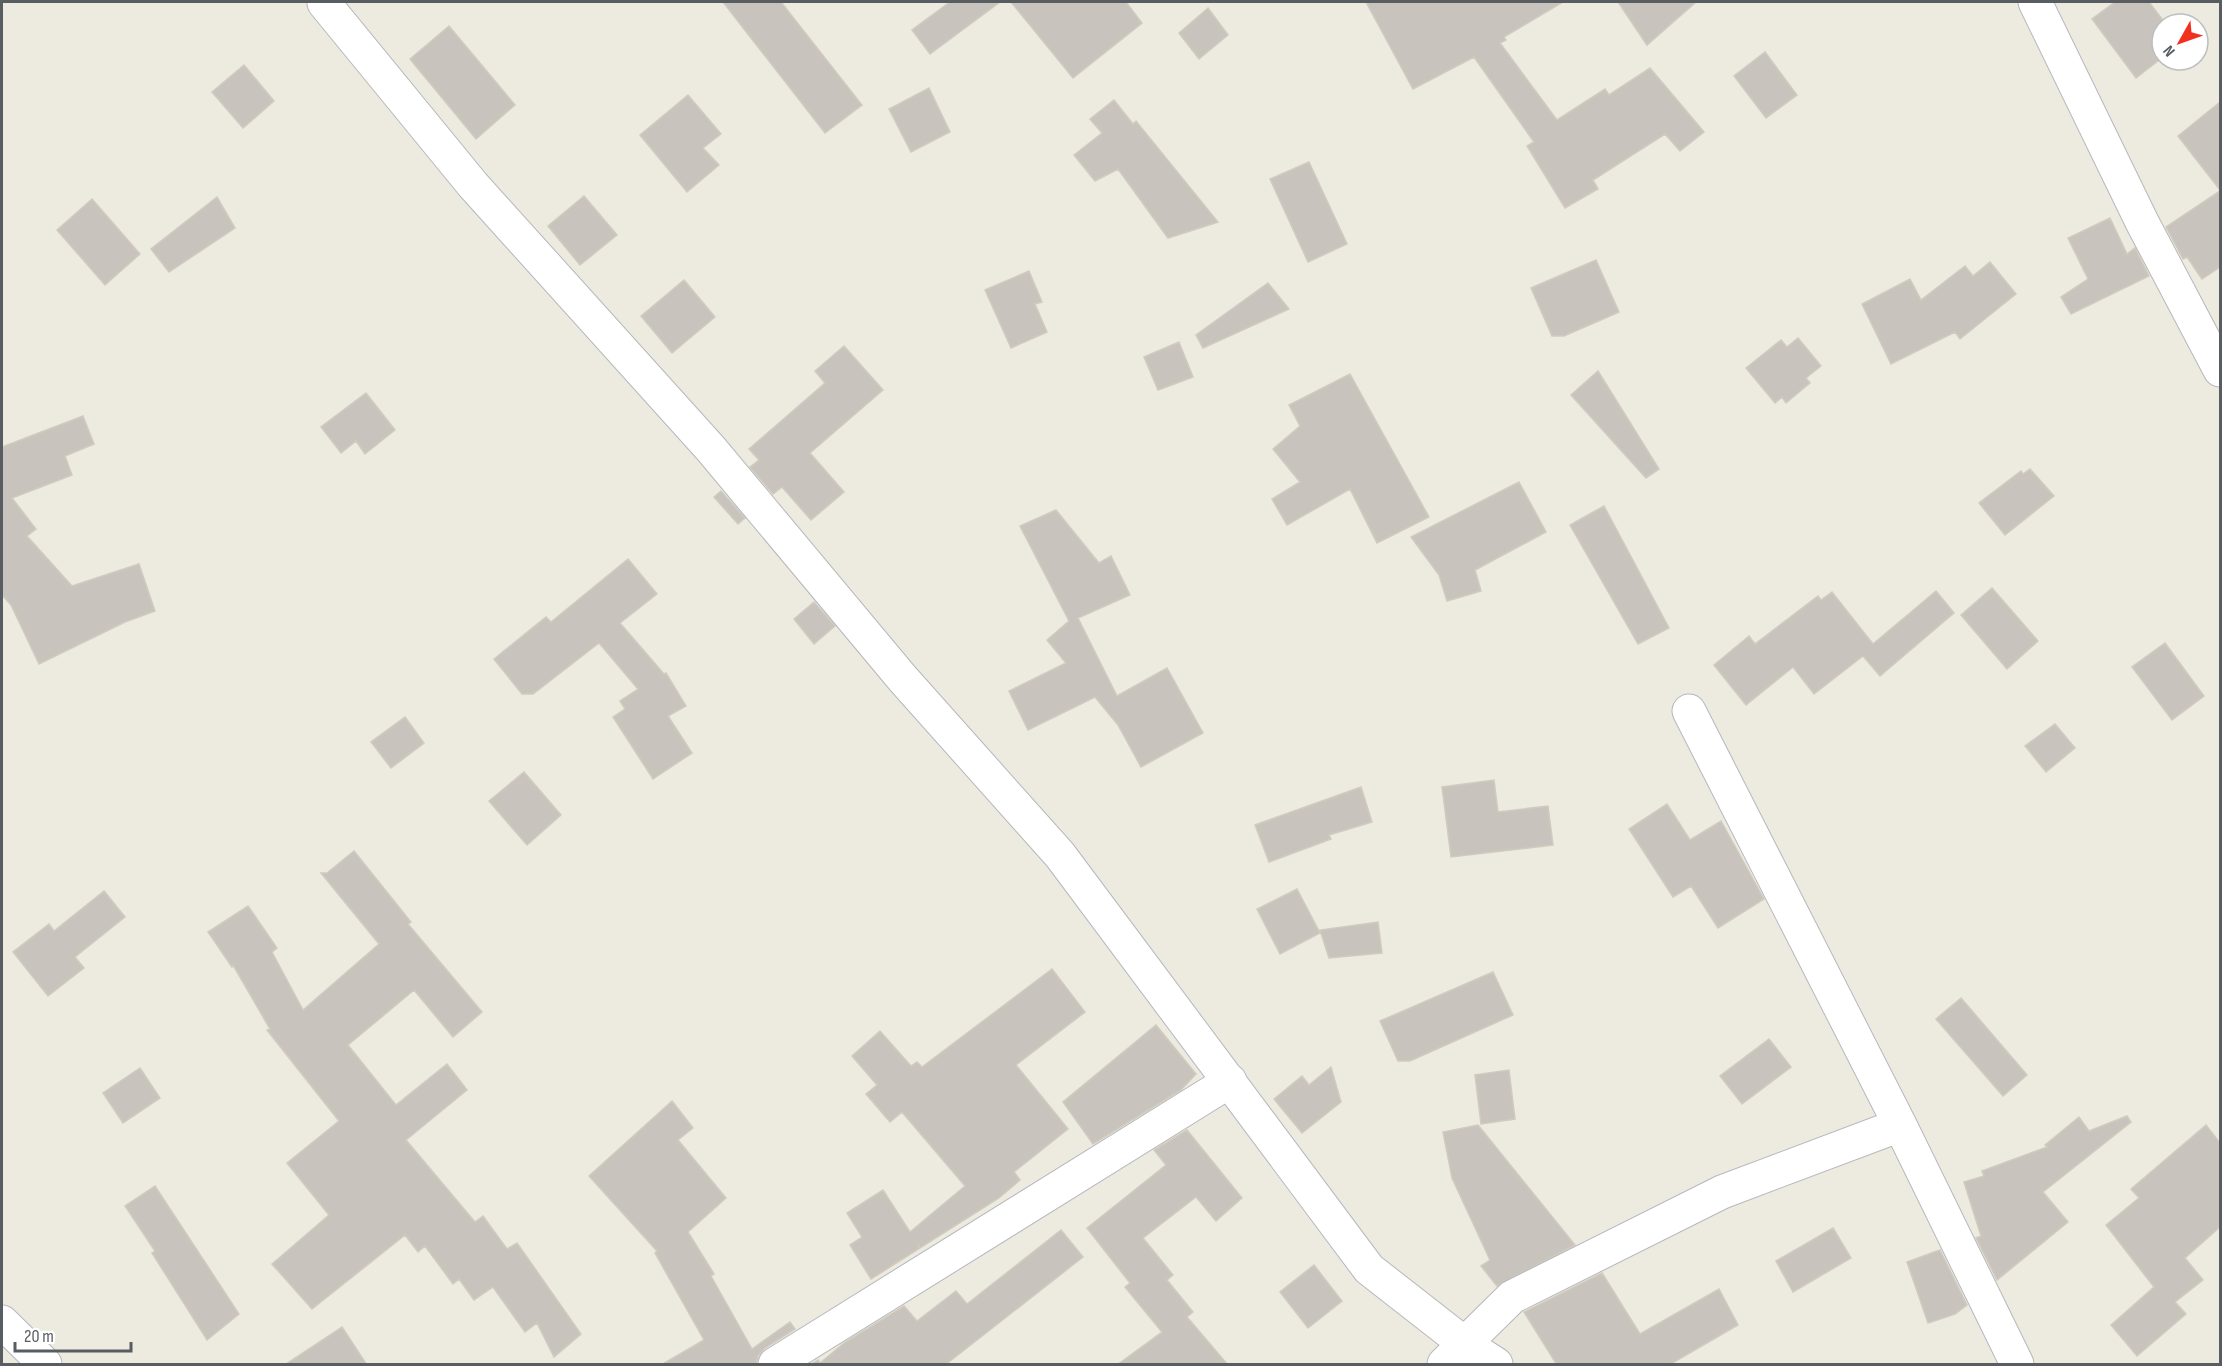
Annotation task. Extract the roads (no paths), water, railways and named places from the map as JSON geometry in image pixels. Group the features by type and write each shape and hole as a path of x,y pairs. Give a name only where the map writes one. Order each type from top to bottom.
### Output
{"street":[{"path":"2035,2 2142,222 2220,370"},
{"path":"324,3 473,185 711,449 903,678 1060,855 1369,1269 1454,1354 1492,1360 1496,1365"},
{"path":"1689,711 1900,1125 2017,1365"},
{"path":"776,1365 1230,1081"},
{"path":"1454,1354 1512,1297 1722,1192 1900,1125"},
{"path":"2,1322 45,1365"}]}
